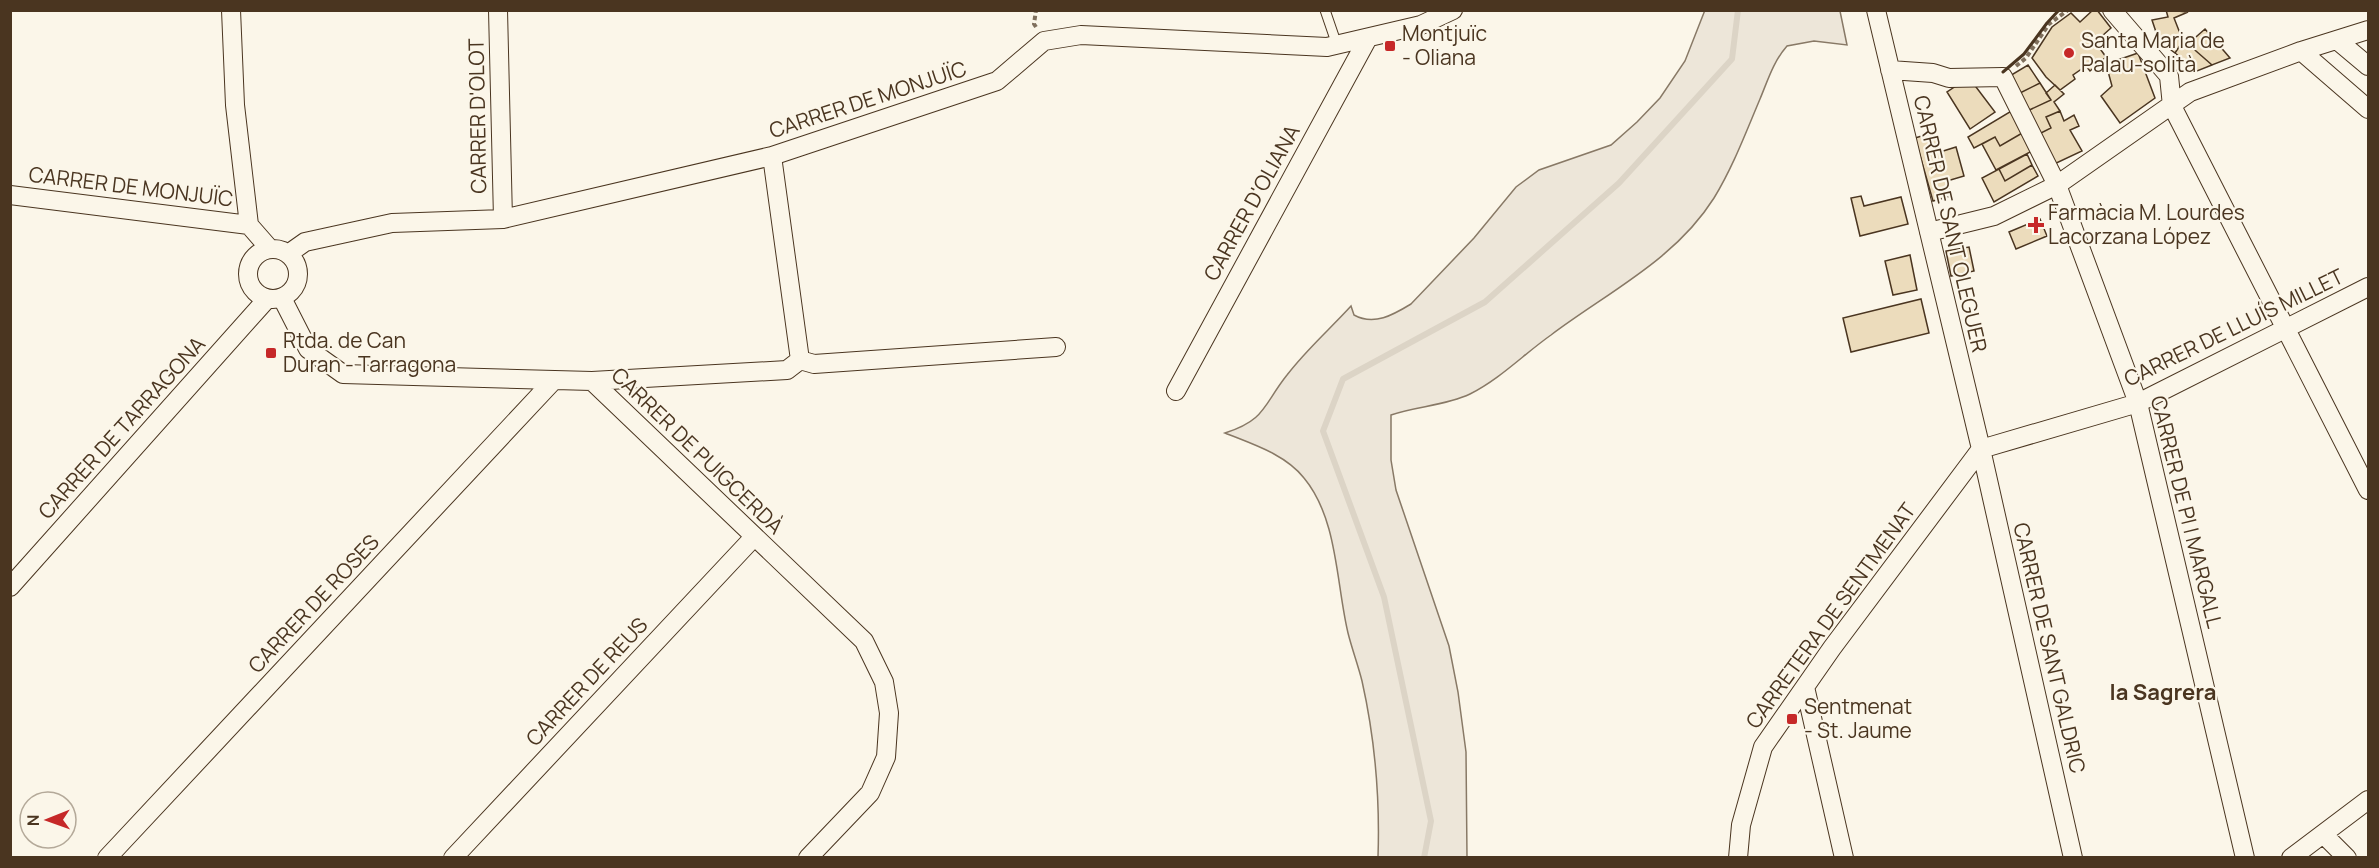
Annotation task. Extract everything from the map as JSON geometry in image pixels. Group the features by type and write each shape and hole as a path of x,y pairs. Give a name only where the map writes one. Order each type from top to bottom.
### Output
{"street":[{"path":"231,10 235,105 249,225"},
{"name":"CARRER D'OLOT","path":"498,10 503,219"},
{"name":"CARRER DE MONJUÏC","path":"10,195 249,225 279,251 305,242 392,223 503,219 772,156 998,81 1044,40 1081,35 1327,47 1421,25 1453,10"},
{"name":"CARRER DE SANT OLEGUER","path":"1876,10 1981,449"},
{"path":"2112,10 2169,75 2172,106 2368,490"},
{"path":"1929,232 1994,216 2057,184 2190,92 2301,51 2368,30"},
{"name":"CARRER D'OLIANA","path":"1176,391 1368,38"},
{"path":"2337,40 2368,66"},
{"path":"2301,51 2368,109"},
{"path":"1890,70 1933,73 1949,78 2003,77"},
{"name":"CARRER DE PI I MARGALL","path":"2003,77 2057,184 2138,403 2245,858"},
{"path":"772,156 800,360"},
{"path":"279,251 297,267 298,276 295,286 275,298 255,292 248,277 252,260 262,252 279,251"},
{"name":"CARRER DE LLUÍS MILLET","path":"1981,449 2138,403 2368,287"},
{"name":"CARRER DE PUIGCERDÀ","path":"275,298 308,349 343,374 592,381 864,641 884,682 889,713 886,756 870,793 808,858"},
{"name":"CARRER DE TARRAGONA","path":"10,587 275,298"},
{"path":"800,360 814,364 1056,347"},
{"path":"592,381 787,370 800,360"},
{"name":"CARRER DE ROSES","path":"107,858 554,380"},
{"name":"CARRETERA DE SENTMENAT","path":"1738,858 1741,825 1764,747 1805,687 1981,449"},
{"name":"CARRER DE SANT GALDRIC","path":"1981,449 2073,858"},
{"name":"CARRER DE REUS","path":"453,858 754,537"},
{"path":"1805,687 1844,858"},
{"path":"2291,858 2368,800"},
{"path":"2323,834 2347,858"}],"lane":[{"path":"1325,10 1337,45"}],"path":[{"path":"2003,77 2026,58 2049,24 2068,10"}],"shaded area":[{"path":"1705,10 1840,11 1847,45 1814,41 1787,46 1771,71 1739,149 1714,198 1680,240 1660,257 1481,388 1451,401 1391,415 1391,460 1396,490 1449,646 1458,692 1466,752 1467,857 1378,857 1377,791 1370,725 1362,681 1348,633 1334,552 1324,512 1304,478 1287,462 1268,451 1225,433 1249,423 1256,417 1294,366 1351,306 1354,315 1376,319 1390,315 1411,304 1474,238 1516,187 1539,170 1611,145 1660,98 1685,61"}],"building":[{"name":"Santa Maria de Palau-solità","path":"2093,10 2097,10 2111,28 2102,36 2108,43 2101,50 2106,57 2090,71 2086,66 2073,75 2075,79 2060,90 2046,77 2032,58 2052,27 2071,13 2080,22"},
{"path":"2166,10 2188,12 2174,18 2183,41 2175,53 2159,41 2152,20 2168,17"},
{"path":"2205,29 2230,58 2212,65 2188,44"},
{"path":"2183,41 2212,65 2197,71 2175,53"},
{"path":"2138,53 2155,98 2120,123 2101,96 2112,86 2106,64"},
{"path":"2028,65 2040,83 2018,94 2008,77"},
{"path":"1973,83 1995,112 1970,129 1947,92 1959,84"},
{"path":"2040,83 2051,100 2025,112 2018,94"},
{"path":"2055,85 2064,94 2054,102 2060,111 2046,117 2051,128 2035,136 2025,112 2051,100 2046,93"},
{"path":"2013,110 2024,132 2000,146 1995,137 1974,148 1968,137"},
{"path":"2060,111 2064,121 2074,115 2079,126 2070,130 2082,151 2050,166 2035,136 2051,128 2046,117"},
{"path":"1935,132 1940,152 1956,147 1964,176 1947,181 1951,196 1933,201 1915,138"},
{"path":"2024,132 2034,150 1996,170 1982,144 1995,137 2000,146"},
{"path":"2027,154 2032,165 2005,181 1999,169"},
{"path":"2032,165 2038,176 1994,202 1982,178 1999,169 2005,181"},
{"path":"1861,196 1864,206 1901,197 1908,224 1860,236 1851,198"},
{"path":"2040,219 2047,236 2016,249 2009,232"},
{"path":"1969,247 1974,271 1951,276 1946,251"},
{"path":"1910,255 1917,290 1893,295 1885,261"},
{"path":"1921,299 1929,333 1851,352 1843,318"}],"waterway":[{"path":"1424,858 1431,821 1384,597 1323,431 1343,379 1485,302 1619,183 1732,59 1738,10"}],"wall":[{"path":"2003,72 2024,54 2059,10"}],"place":[{"name":"Montjuïc - Oliana","path":"1390,46"},
{"name":"Santa Maria de Palau-solità","path":"2069,53"},
{"name":"Farmàcia M. Lourdes Lacorzana López","path":"2036,225"},
{"name":"Rtda. de Can Duran - Tarragona","path":"271,353"},
{"name":"Sentmenat - St. Jaume","path":"1792,719"}],"district":[{"name":"la Sagrera","path":"2163,692"}]}
